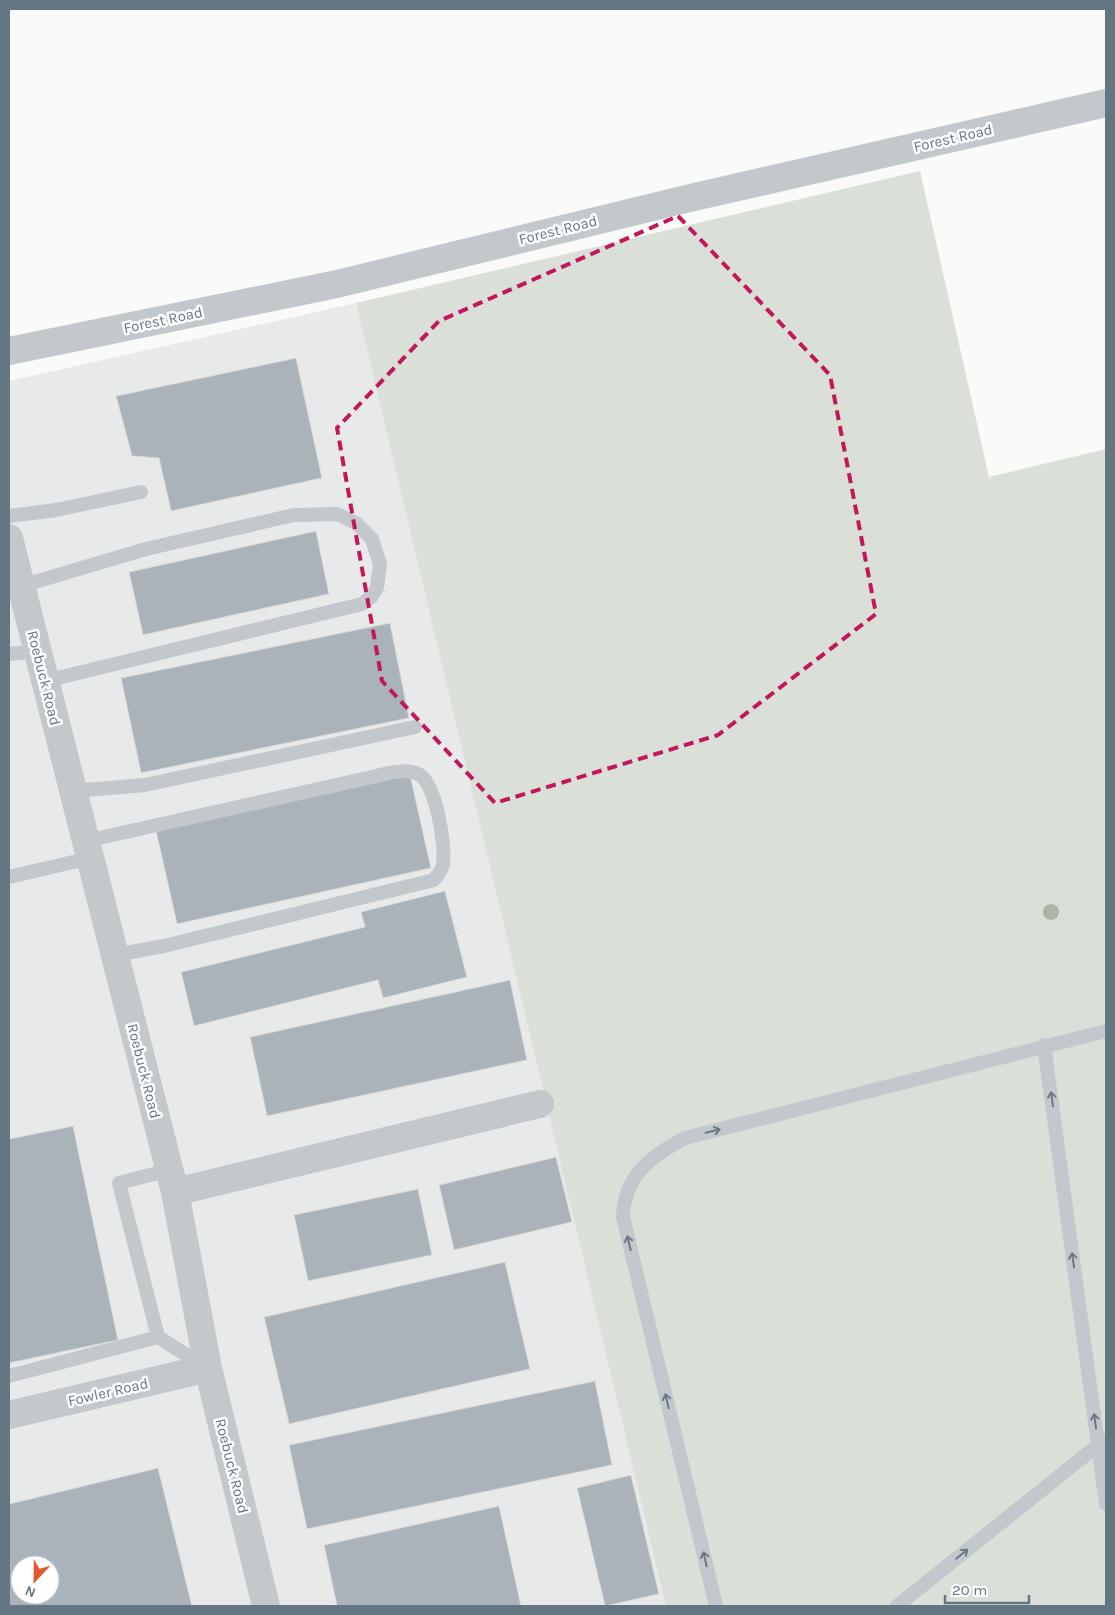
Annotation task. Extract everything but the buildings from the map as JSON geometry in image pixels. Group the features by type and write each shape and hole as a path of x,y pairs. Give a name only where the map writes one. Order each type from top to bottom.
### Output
{"street":[{"name":"Forest Road","path":"9,351 336,284 690,198 1106,104"},
{"name":"Roebuck Road","path":"9,538 172,1181 208,1368 266,1606"},
{"path":"172,1181 540,1104"},
{"name":"Fowler Road","path":"9,1415 208,1368"}],"lane":[{"path":"9,516 56,510 141,492"},
{"path":"21,586 146,549 294,515 337,514 356,522 372,539 380,564 377,588 371,597 362,604 45,682"},
{"path":"9,654 38,651"},
{"path":"73,791 145,785 415,727"},
{"path":"9,877 88,850 363,779 407,771 421,776 431,786 444,846 443,866 434,880 164,946 115,955"},
{"path":"716,1606 623,1217 627,1189 636,1174 669,1146 685,1138 1106,1031"},
{"path":"1044,1046 1102,1441 1106,1504"},
{"path":"172,1181 118,1183 158,1337 208,1368"},
{"path":"9,1376 158,1337"},
{"path":"897,1606 1102,1441"}],"highlighted area":[{"path":"678,216 830,375 876,614 718,735 495,803 382,681 337,428 439,321"}],"shaded area":[{"path":"920,171 989,477 1106,449 1106,1606 666,1606 356,303"},
{"path":"356,303 612,1370 666,1606 9,1606 9,381"}]}
